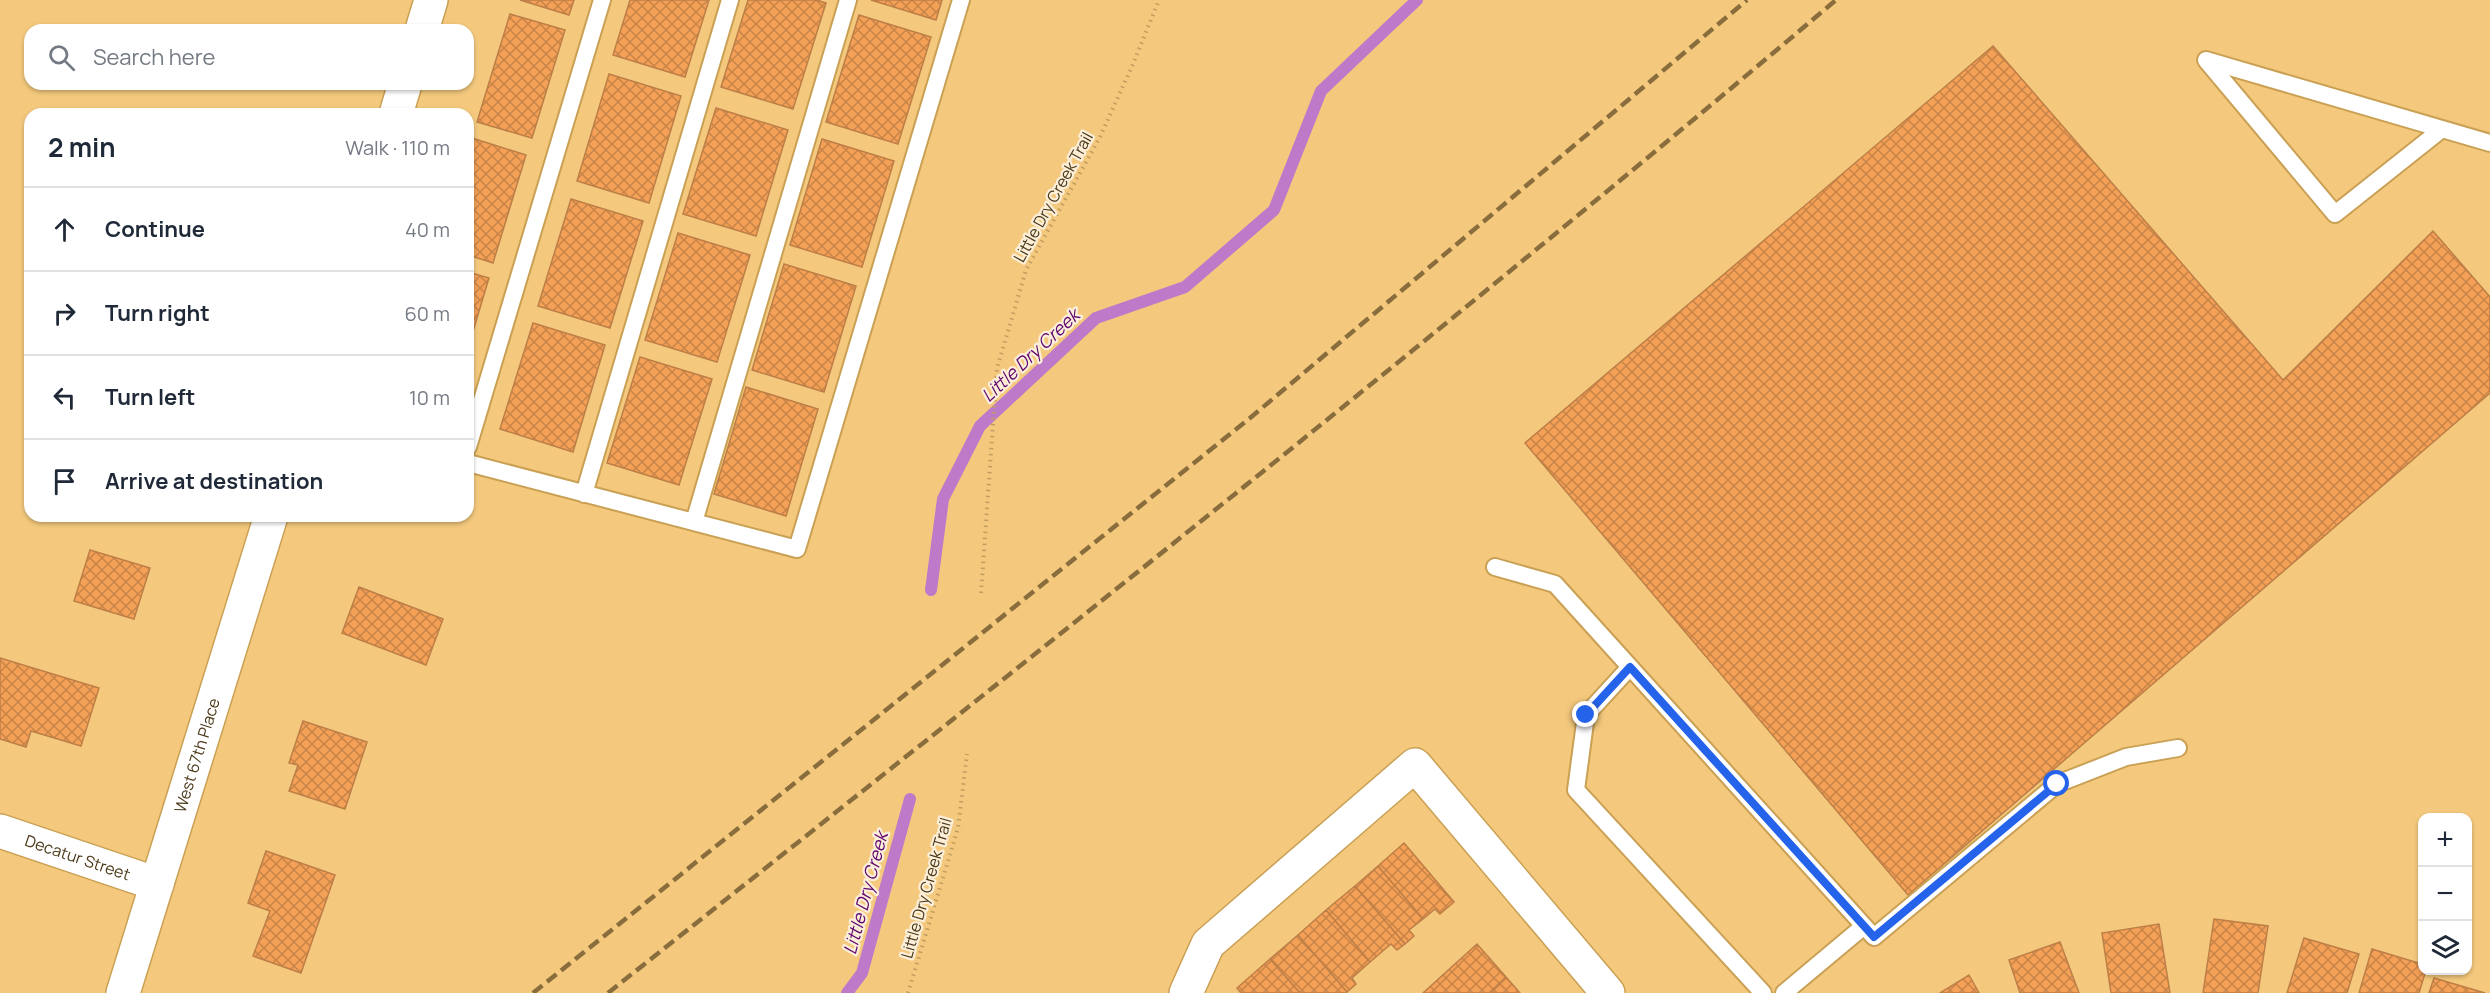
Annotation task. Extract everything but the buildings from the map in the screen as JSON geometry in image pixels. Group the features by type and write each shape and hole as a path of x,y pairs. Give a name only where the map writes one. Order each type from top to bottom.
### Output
{"street":[{"path":"424,24 431,0"},
{"path":"398,108 403,90"},
{"name":"West 67th Place","path":"123,993 269,522"},
{"path":"1186,993 1208,944 1415,765 1608,993"},
{"name":"Decatur Street","path":"0,831 157,884"}],"lane":[{"path":"474,427 602,0"},
{"path":"584,494 730,0"},
{"path":"694,522 848,0"},
{"path":"474,465 797,549 962,0"},
{"path":"2442,129 2335,214 2206,60 2490,143"},
{"path":"1495,567 1555,584 1874,937 2057,784 2126,757 2178,748"},
{"path":"1630,667 1586,715 1576,790 1763,993"},
{"path":"1784,993 1864,926"}],"path":[{"name":"Little Dry Creek Trail","path":"981,593 989,450 997,368 1026,270 1100,137 1159,0"},
{"name":"Little Dry Creek Trail","path":"908,993 958,828 967,754"}],"waterway":[{"name":"Little Dry Creek","path":"931,590 943,499 980,426 1096,318 1185,287 1274,210 1321,91 1417,0"},
{"name":"Little Dry Creek","path":"847,993 862,973 910,799"}],"railway":[{"path":"533,993 1250,418 1747,0"},
{"path":"608,993 1072,625 1379,377 1685,127 1836,0"}],"route":[{"path":"1586,715 1630,667 1874,937 2057,784"}]}
